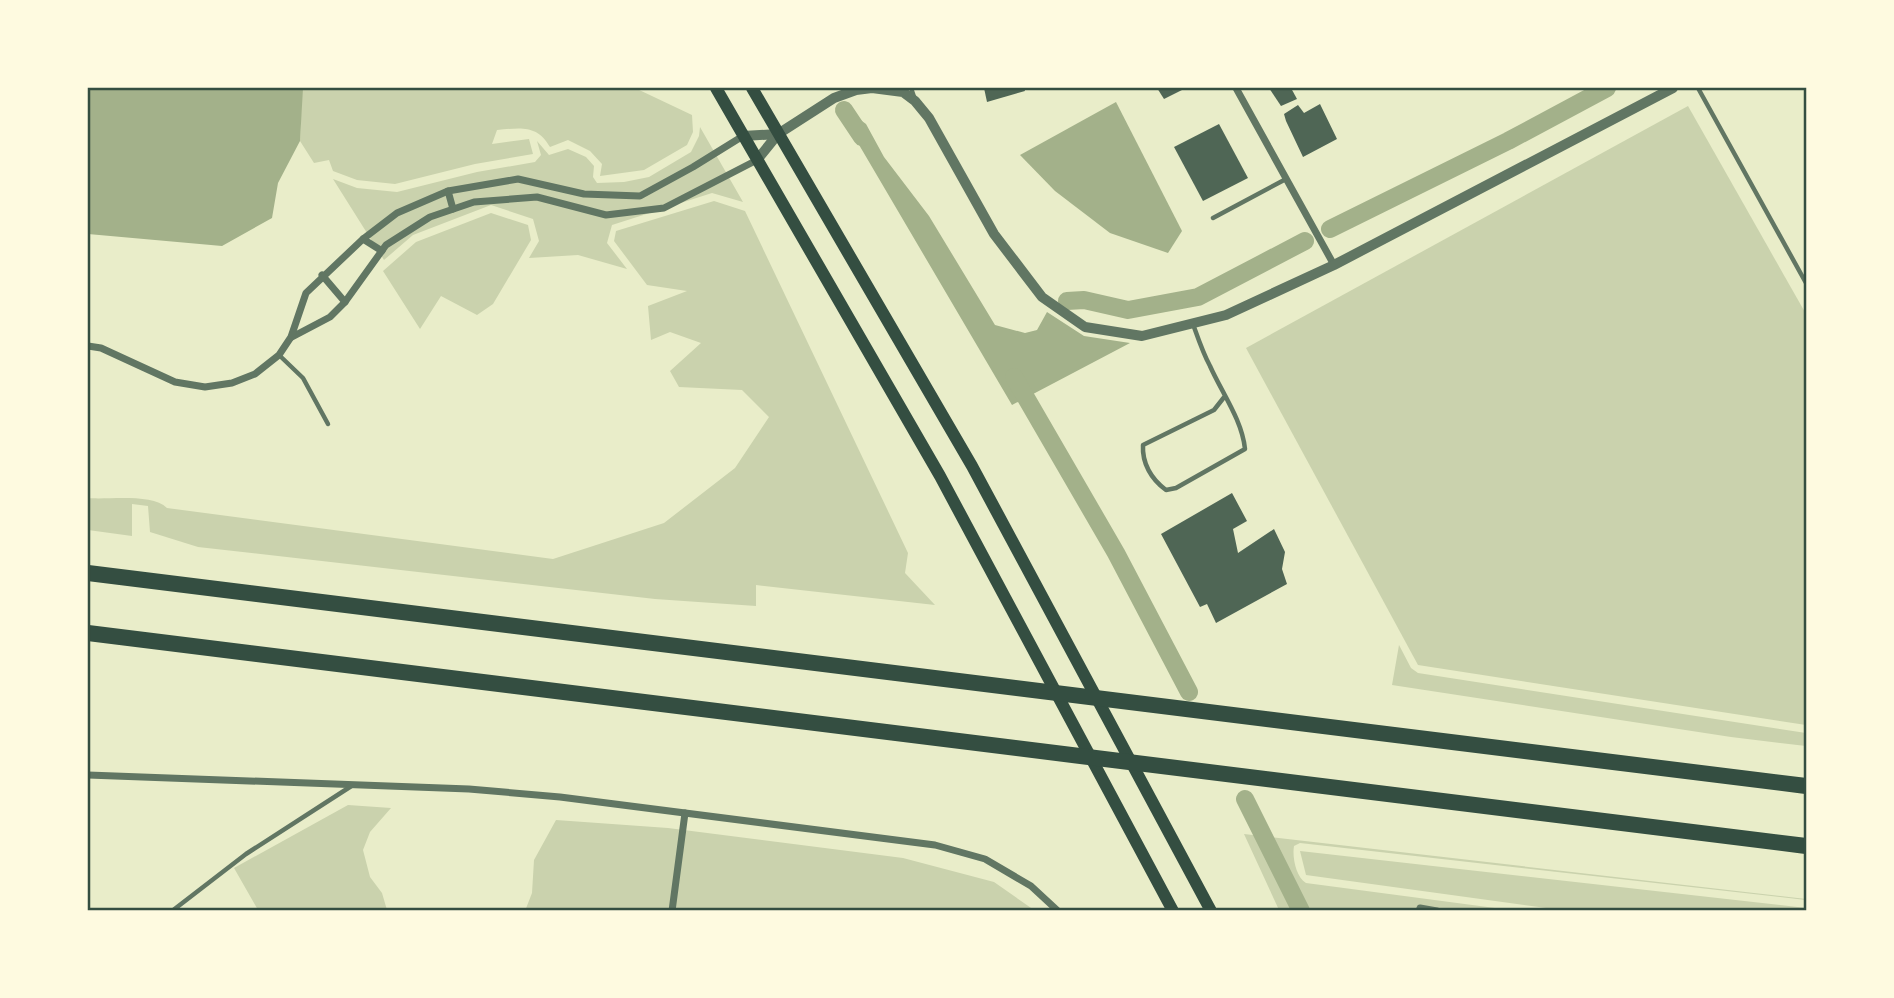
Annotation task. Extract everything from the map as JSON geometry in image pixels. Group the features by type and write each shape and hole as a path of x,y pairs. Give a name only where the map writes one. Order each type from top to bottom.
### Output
{"highway":[{"path":"88,573 1807,786"},
{"path":"88,633 1807,846"}],"main road":[{"path":"716,88 940,476 1173,911"},
{"path":"752,88 972,466 1211,911"}],"street":[{"path":"291,337 330,317 345,302 386,245 430,217 474,202 537,197 606,215 664,208 757,160 778,134 834,98 856,90 872,88 903,92 915,101 929,118 994,234 1042,297 1085,327 1142,336 1226,315 1334,265 1673,88"},
{"path":"1236,88 1334,265"},
{"path":"88,346 101,348 175,382 205,387 232,383 255,374 279,355 291,337 306,293 322,275 397,213 448,191 518,179 584,194 640,196 743,136 778,134"},
{"path":"448,191 453,209"},
{"path":"579,208 584,194"},
{"path":"363,239 382,251"},
{"path":"322,275 345,302"},
{"path":"88,775 482,790 560,797 935,845 985,859 1031,886 1059,911"},
{"path":"672,911 685,813"},
{"path":"1419,911 1420,908 1437,911"}],"lane":[{"path":"911,88 915,101"},
{"path":"1698,88 1807,284"},
{"path":"1213,218 1287,179"},
{"path":"1192,324 1209,365 1225,396 1243,436 1245,449 1175,488 1166,490 1157,483 1146,467 1142,455 1143,445 1214,410 1225,396"},
{"path":"279,355 303,378 328,424"},
{"path":"172,911 246,854 354,785"}],"shaded area":[{"path":"88,88 303,88 300,141 278,183 272,218 222,246 88,234"},
{"path":"302,88 635,88 692,115 693,132 687,145 644,170 600,176 602,164 590,151 568,140 550,147 534,131 513,129 497,130 492,144 529,139 533,154 475,164 395,184 357,180 333,171 329,160 314,163 300,141"},
{"path":"1116,102 1182,231 1168,253 1110,233 1055,191 1020,155"},
{"path":"1688,106 1806,314 1806,725 1418,665 1246,348"},
{"path":"855,116 866,124 884,157 929,216 995,325 1025,333 1037,330 1047,312 1084,336 1130,343 1012,405 845,121"},
{"path":"700,127 743,202 712,193 612,225 607,243 627,269 578,255 529,258 539,241 533,219 491,205 413,235 384,260 333,179 357,188 397,192 477,172 535,162 541,155 537,141 549,155 568,149 586,157 594,166 593,177 597,183 624,182 649,177 691,152 699,136"},
{"path":"714,201 745,211 908,553 905,573 935,605 756,585 756,606 655,599 198,547 150,532 148,506 132,504 132,536 88,530 88,498 141,499 160,503 167,508 553,559 664,523 735,468 769,417 742,390 679,387 670,371 701,343 670,332 651,340 648,306 687,291 647,285 614,241 616,231"},
{"path":"491,213 528,225 531,240 493,304 477,315 441,296 420,329 383,271 416,242"},
{"path":"1399,645 1411,668 1418,673 1806,733 1806,746 1392,685"},
{"path":"348,805 391,808 370,832 363,850 370,877 382,893 387,910 258,910 234,868"},
{"path":"556,820 668,828 903,858 994,882 1034,910 525,911 532,893 534,860"},
{"path":"1244,834 1806,900 1300,843 1294,846 1294,861 1297,872 1306,883 1510,910 1279,910"},
{"path":"1300,851 1806,910 1561,910 1306,875"}],"building":[{"path":"984,88 1024,88 1025,91 987,102"},
{"path":"1157,88 1186,88 1164,99"},
{"path":"1269,88 1291,88 1297,99 1281,106"},
{"path":"1320,104 1337,139 1303,157 1284,114 1298,105 1304,113"},
{"path":"1219,124 1248,178 1203,201 1174,147"},
{"path":"1232,493 1247,521 1233,529 1238,553 1274,529 1285,552 1282,569 1287,584 1216,623 1207,604 1200,607 1161,534"}],"waterway":[{"path":"1330,229 1508,141 1607,88"},
{"path":"844,110 862,137"},
{"path":"1067,301 1084,300 1128,310 1198,297 1305,241"},
{"path":"1014,377 1116,553 1189,692"},
{"path":"1245,799 1301,911"}]}
